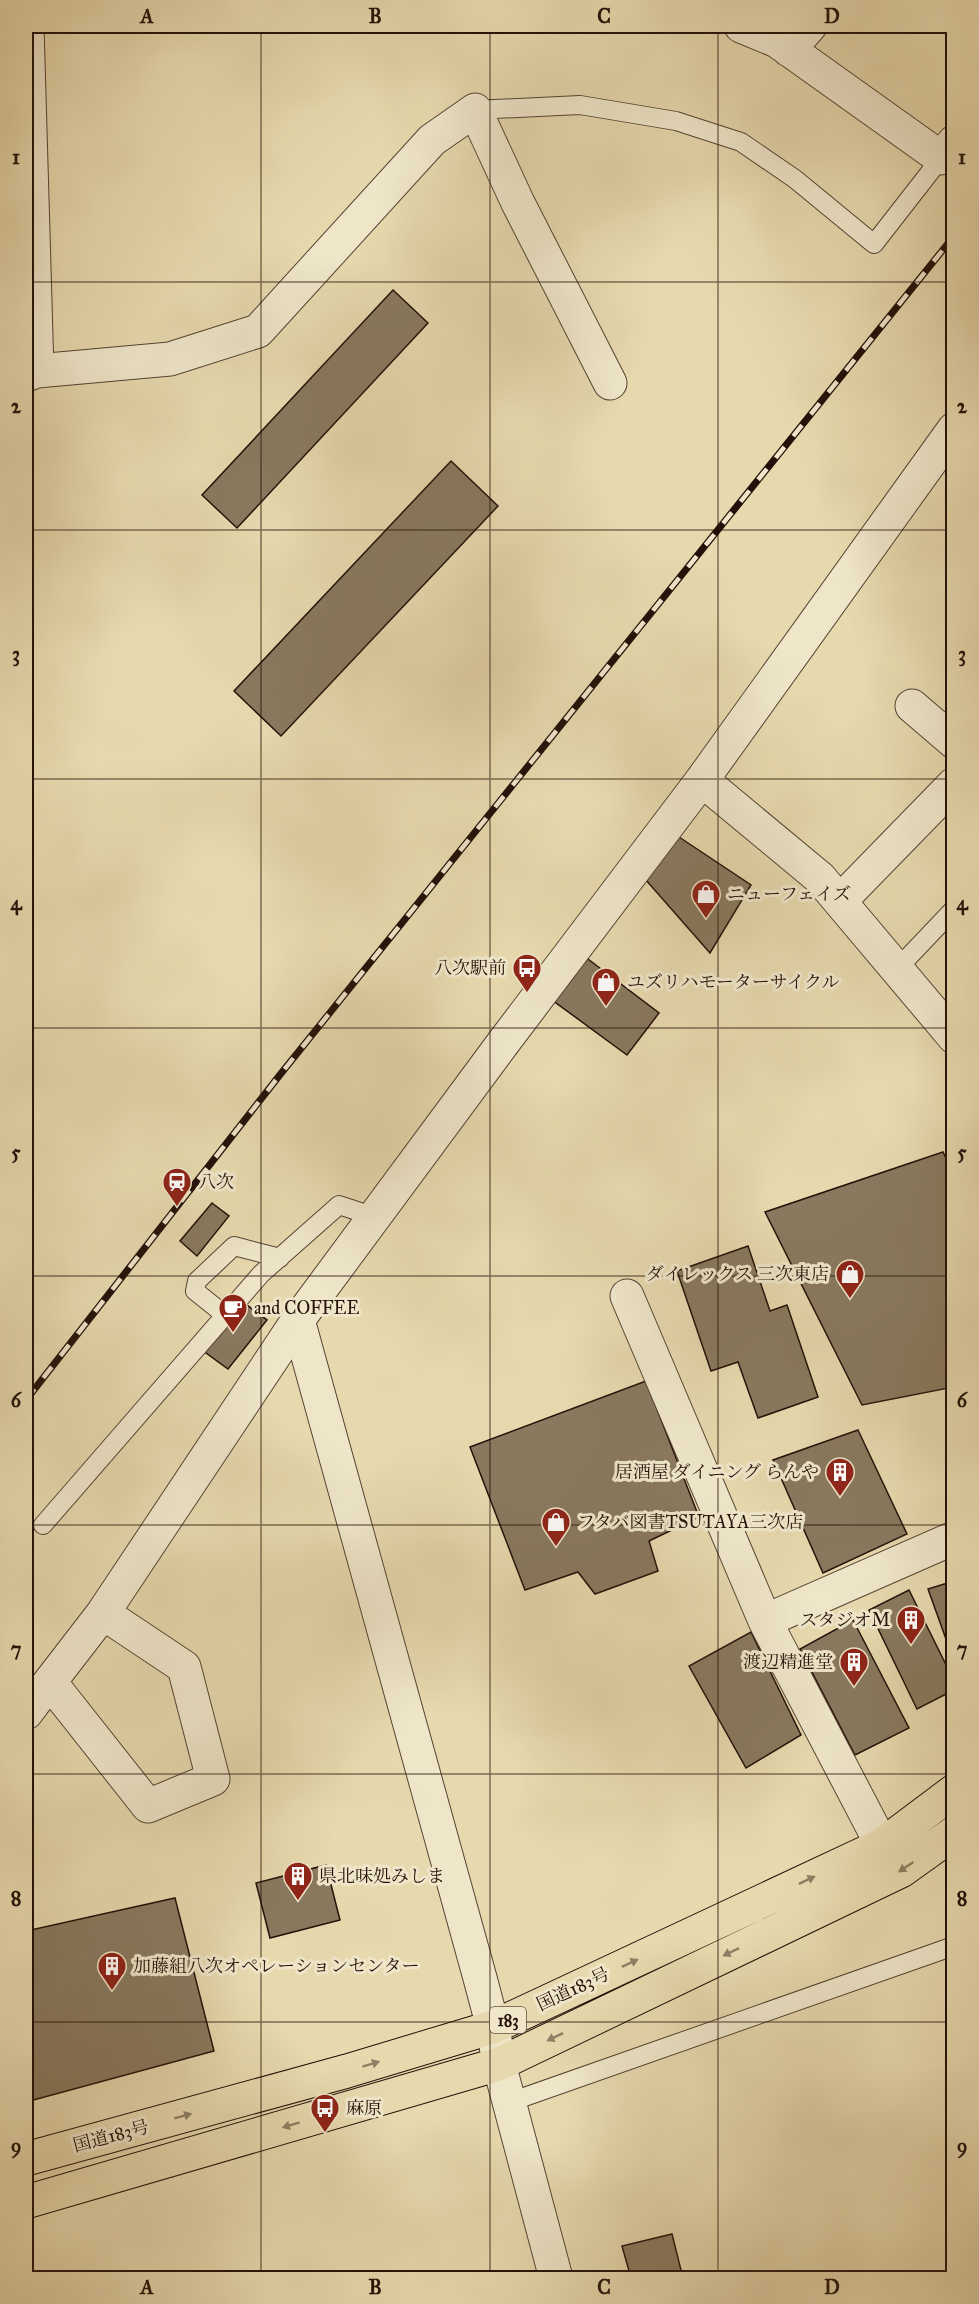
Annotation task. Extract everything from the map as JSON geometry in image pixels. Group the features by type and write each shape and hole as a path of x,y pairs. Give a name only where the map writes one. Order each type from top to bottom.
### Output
{"highway":[{"name":"国道183号","path":"26,2159 347,2071 493,2027 882,1845 954,1791"},
{"name":"国道183号","path":"26,2202 499,2064 901,1871 954,1833"}],"street":[{"path":"27,26 31,373 170,359 258,331 432,141 475,110 610,383"},
{"path":"741,26 777,41 800,38 947,150"},
{"path":"103,1613 184,1667 213,1779 148,1806 36,1700 103,1613 298,1320 702,780 954,429"},
{"path":"912,706 954,742"},
{"path":"702,780 820,878 954,1037"},
{"path":"840,901 954,784"},
{"path":"627,1296 765,1621 882,1845"},
{"path":"298,1320 493,2027 499,2064 556,2278"},
{"path":"765,1621 954,1538"}],"lane":[{"path":"475,110 580,105 676,121 741,141 795,179 874,244 947,150"},
{"path":"897,969 954,909"},
{"path":"43,1525 261,1274 339,1205 375,1217"},
{"path":"225,1315 195,1291 197,1281 234,1246 280,1258"},
{"path":"510,2102 954,1946"}],"building":[{"path":"393,290 428,323 237,528 202,495"},
{"path":"451,461 498,506 281,736 234,691"},
{"name":"ニューフェイズ","path":"670,831 751,885 710,953 638,871"},
{"name":"ユズリハモーターサイクル","path":"580,953 659,1013 627,1055 552,1000"},
{"path":"943,1152 954,1175 954,1387 862,1405 765,1212"},
{"path":"212,1203 229,1216 197,1256 180,1241"},
{"path":"748,1246 770,1311 787,1305 818,1397 758,1418 738,1362 711,1371 677,1271"},
{"name":"and COFFEE","path":"239,1299 267,1320 228,1369 198,1347"},
{"path":"646,1381 699,1517 649,1541 658,1571 595,1594 578,1572 525,1590 470,1447"},
{"name":"居酒屋 ダイニング らんや","path":"858,1430 907,1534 823,1573 773,1460"},
{"path":"954,1581 954,1652 951,1653 928,1589"},
{"name":"スタジオM","path":"909,1590 954,1681 954,1690 917,1709 869,1610"},
{"name":"渡辺精進堂","path":"853,1620 909,1728 855,1755 800,1649"},
{"path":"751,1632 801,1735 746,1768 689,1666"},
{"name":"県北味処みしま","path":"326,1865 340,1920 270,1938 256,1883"},
{"name":"加藤組八次オペレーションセンター","path":"175,1898 214,2051 26,2102 26,1931"},
{"path":"672,2234 683,2278 631,2278 622,2246"}],"railway":[{"path":"26,1400 279,1076 954,236"}],"place":[{"name":"ニューフェイズ","path":"706,920"},
{"name":"八次駅前","path":"527,994"},
{"name":"ユズリハモーターサイクル","path":"606,1008"},
{"name":"八次","path":"177,1208"},
{"name":"ダイレックス 三次東店","path":"850,1300"},
{"name":"and COFFEE","path":"233,1334"},
{"name":"居酒屋 ダイニング らんや","path":"840,1498"},
{"name":"フタバ図書TSUTAYA三次店","path":"556,1548"},
{"name":"スタジオM","path":"911,1646"},
{"name":"渡辺精進堂","path":"854,1688"},
{"name":"県北味処みしま","path":"298,1902"},
{"name":"加藤組八次オペレーションセンター","path":"112,1992"},
{"name":"麻原","path":"325,2134"}]}
